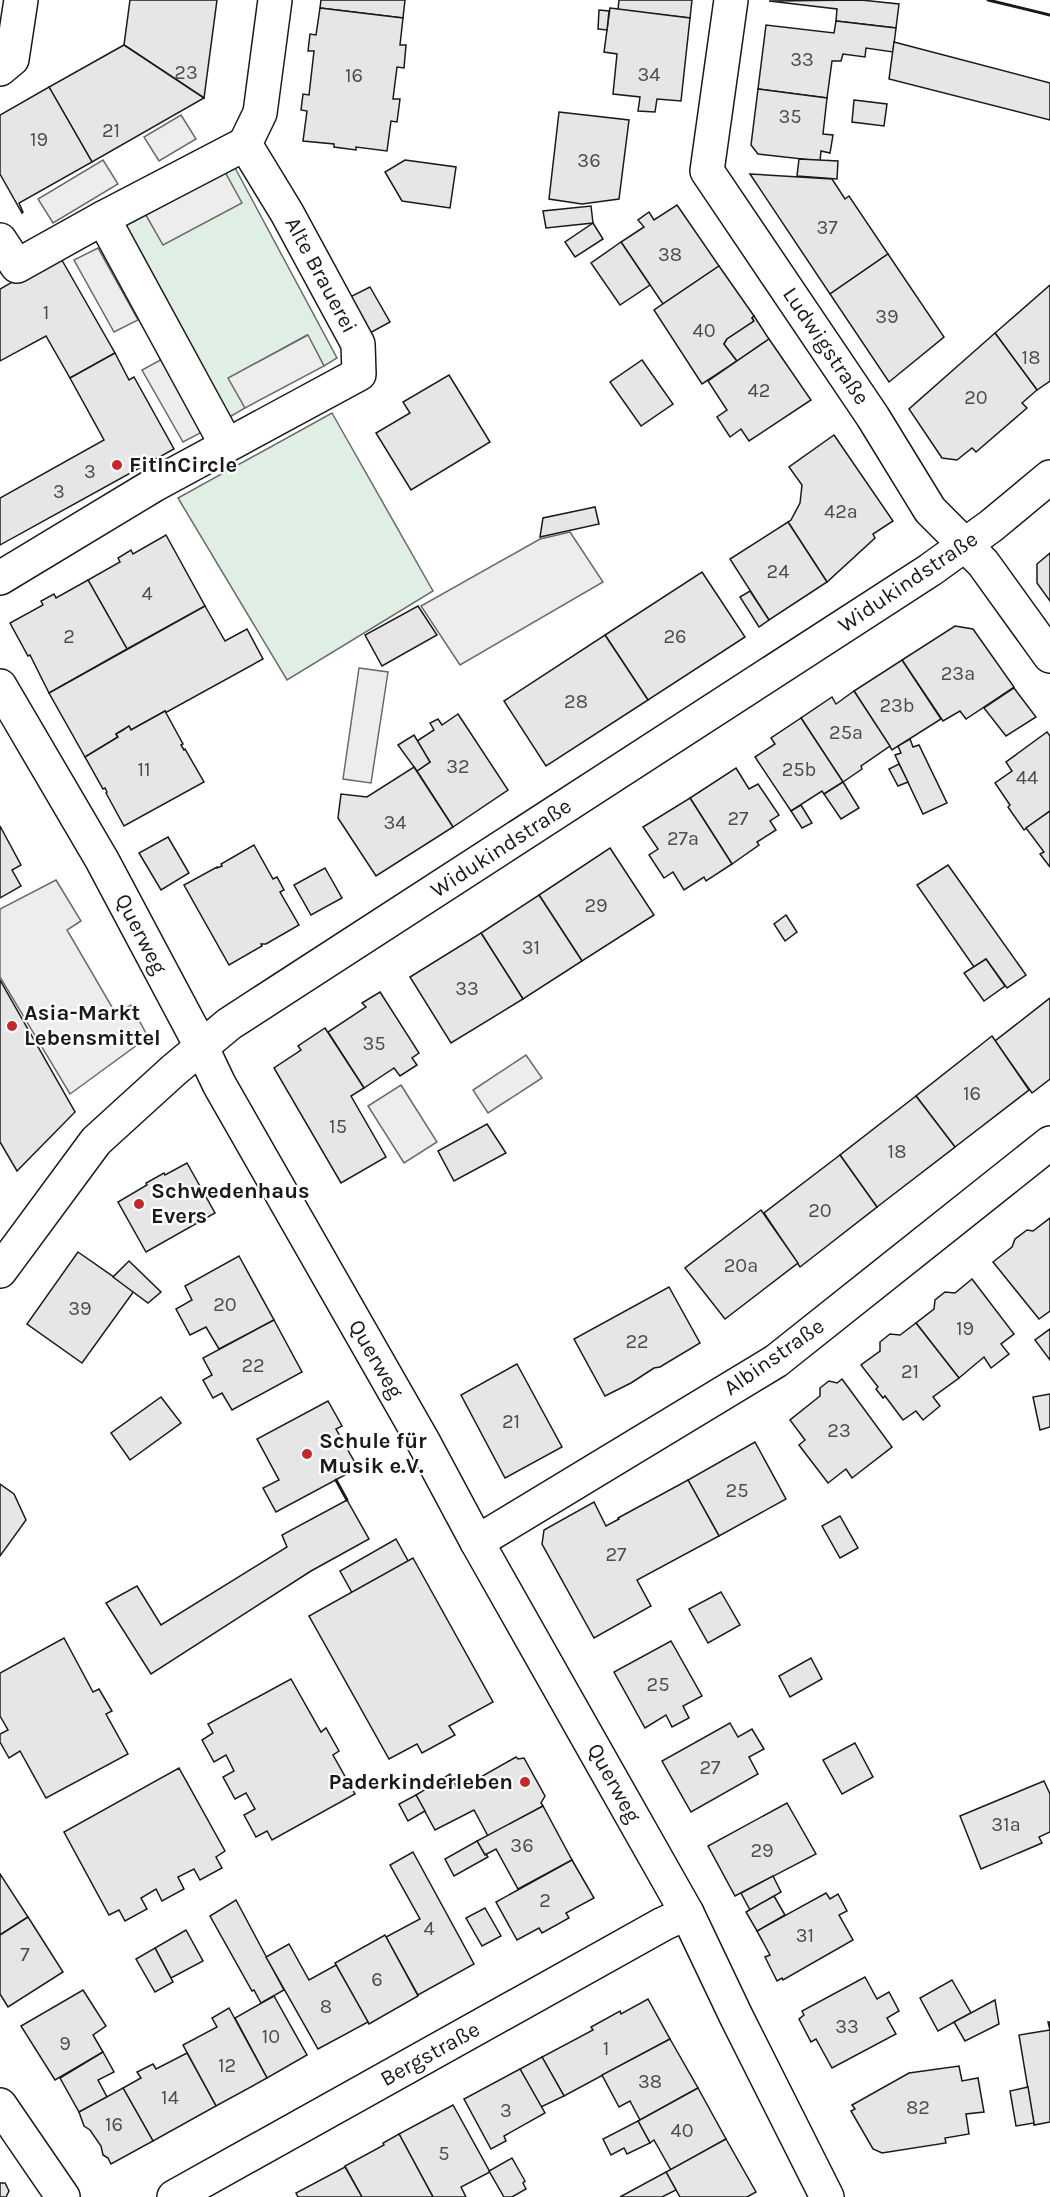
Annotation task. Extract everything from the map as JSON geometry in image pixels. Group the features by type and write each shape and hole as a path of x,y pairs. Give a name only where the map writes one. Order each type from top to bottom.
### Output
{"street":[{"path":"0,69 12,59 21,0"},
{"path":"0,240 17,266 245,144 260,113 275,0"},
{"name":"Ludwigstraße","path":"731,0 707,171 873,417 930,510 983,563 1050,657"},
{"name":"Alte Brauerei","path":"0,578 154,485 358,374 358,344 287,213 245,144"},
{"path":"103,218 226,444"},
{"name":"Widukindstraße","path":"0,1270 96,1141 201,1046 229,1024 930,570 991,526 1050,477"},
{"name":"Querweg","path":"0,686 102,860 219,1084 687,1913 827,2197"},
{"name":"Albinstraße","path":"477,1542 776,1361 1050,1143"},
{"name":"Bergstraße","path":"174,2197 663,1924 687,1913"},
{"path":"0,2104 63,2197"}],"green space":[{"path":"234,166 337,358 324,366 307,335 229,378 245,408 228,418 125,226 146,215 163,244 241,203 225,172"},
{"path":"332,413 433,591 287,680 178,498"}],"shaded area":[{"path":"181,115 196,139 159,161 144,137"},
{"path":"103,160 118,184 53,223 38,199"},
{"path":"225,172 242,203 163,245 146,215"},
{"path":"98,248 138,320 114,332 74,260"},
{"path":"308,335 324,366 245,408 228,378"},
{"path":"164,358 206,430 183,442 142,370"},
{"path":"570,532 603,582 460,665 421,606 540,539"},
{"path":"359,668 388,672 371,783 343,779"},
{"path":"56,880 81,921 67,930 116,1014 131,1005 148,1037 70,1094 0,977 0,909"},
{"path":"526,1055 542,1078 488,1113 473,1090"},
{"path":"401,1085 437,1142 404,1163 368,1106"}],"building":[{"path":"130,0 217,0 204,98 124,45"},
{"path":"321,0 405,0 403,18 320,8"},
{"path":"619,0 692,0 690,18 618,10"},
{"path":"861,0 899,4 896,28 836,21 837,9 769,1"},
{"path":"320,8 403,18 400,45 406,45 404,68 397,67 393,99 400,99 397,122 391,121 387,151 356,147 356,150 334,147 334,144 303,141 307,111 301,110 303,94 309,95 314,51 308,51 310,34 316,35"},
{"path":"610,8 690,18 681,101 657,99 655,112 638,111 640,97 613,94 617,54 604,52"},
{"path":"599,10 609,11 607,30 598,29"},
{"path":"836,21 896,28 893,52 866,48 865,57 843,54 841,61 832,61 827,98 758,89 766,25 834,33"},
{"path":"894,42 1050,83 1050,120 889,79"},
{"path":"124,45 204,98 92,162 49,87"},
{"path":"49,87 92,162 19,203 22,213 0,174 0,115"},
{"path":"758,89 827,98 823,134 833,135 830,153 821,151 820,161 758,154 751,145"},
{"path":"854,100 887,104 884,126 852,122"},
{"path":"559,112 629,120 619,199 582,204 549,199"},
{"path":"799,159 838,161 837,179 797,176"},
{"path":"405,160 456,167 450,208 402,201 385,172"},
{"path":"750,174 832,179 845,199 849,196 888,254 830,294"},
{"path":"677,205 719,266 663,304 621,242 644,227 638,220 649,212 654,220"},
{"path":"591,206 593,223 546,228 543,211"},
{"path":"593,223 603,239 575,257 565,242"},
{"path":"621,242 650,285 620,305 591,263"},
{"path":"888,254 944,337 889,382 830,294"},
{"path":"59,255 115,353 70,378 46,336 0,361 0,289"},
{"path":"719,266 754,316 752,318 754,321 727,339 724,344 737,361 702,384 654,310"},
{"path":"1050,285 1050,381 1037,390 995,333"},
{"path":"370,287 390,322 370,333 350,297"},
{"path":"754,316 769,339 737,361 724,344 727,339 754,321 752,318"},
{"path":"995,333 1037,390 1022,403 1027,408 976,452 972,448 957,460 942,458 909,409"},
{"path":"769,339 811,400 749,441 741,429 730,437 717,417 727,410 708,381"},
{"path":"115,353 129,380 134,377 174,449 0,545 0,498 104,440 70,378"},
{"path":"642,360 673,404 641,426 610,382"},
{"path":"449,375 490,442 411,490 376,433 410,413 403,402"},
{"path":"834,435 893,521 873,534 875,538 827,582 788,522 800,503 802,485 789,467"},
{"path":"595,507 599,524 540,537 543,518"},
{"path":"788,522 827,582 769,620 730,559"},
{"path":"166,535 205,606 127,649 88,580 120,562 118,558 131,550 133,554"},
{"path":"1050,553 1050,601 1037,583 1037,564"},
{"path":"702,572 745,637 648,700 605,635"},
{"path":"88,580 127,649 49,693 30,655 28,656 10,623 43,605 41,601 54,594 56,598"},
{"path":"750,591 769,620 759,627 740,597"},
{"path":"205,606 225,641 247,629 263,659 131,730 129,726 116,734 118,737 85,757 49,693"},
{"path":"418,606 437,635 382,666 365,635"},
{"path":"955,626 973,629 1014,687 966,719 960,711 943,721 902,660"},
{"path":"605,635 648,700 546,766 504,701"},
{"path":"902,660 941,719 892,750 854,691"},
{"path":"1014,688 1036,717 1006,736 984,708"},
{"path":"854,691 890,746 843,782 801,718 832,697 836,704"},
{"path":"165,711 183,744 181,745 204,782 124,826 105,788 103,789 85,757 118,737 116,734 129,726 131,730"},
{"path":"458,714 508,790 453,827 417,771 430,762 417,741 434,730 430,723 438,719 442,725"},
{"path":"801,718 843,782 824,794 822,791 791,811 755,757 775,744 771,738"},
{"path":"1047,732 1050,736 1050,811 1024,830 995,783 1012,771 1006,762"},
{"path":"414,735 430,762 417,771 398,745"},
{"path":"910,739 913,747 919,745 947,803 923,814 895,755 901,753 898,746"},
{"path":"899,764 908,782 898,786 889,769"},
{"path":"414,767 453,827 376,876 338,818 341,794 367,797"},
{"path":"736,768 749,789 758,784 779,815 770,821 776,830 757,842 759,845 732,864 690,798"},
{"path":"843,782 859,808 841,819 824,794"},
{"path":"690,798 732,864 706,881 704,877 684,890 673,872 664,878 649,855 658,849 643,827"},
{"path":"801,805 812,823 802,828 791,811"},
{"path":"1050,811 1050,867 1040,854 1044,852 1026,828"},
{"path":"0,826 21,865 12,870 21,886 0,898"},
{"path":"168,837 189,873 161,890 139,853"},
{"path":"254,845 273,879 277,877 284,890 280,892 299,925 266,944 261,944 262,946 229,965 184,885 222,866 221,864"},
{"path":"610,848 654,915 582,961 539,895"},
{"path":"948,865 1026,975 1007,988 986,959 974,967 917,885"},
{"path":"325,868 342,898 311,915 294,885"},
{"path":"539,895 582,961 523,999 481,933"},
{"path":"786,915 797,932 785,941 774,924"},
{"path":"481,933 523,999 451,1043 410,977"},
{"path":"986,959 1005,986 984,1001 964,973"},
{"path":"0,980 75,1112 17,1171 0,1142"},
{"path":"380,992 419,1053 412,1058 417,1065 400,1076 394,1068 364,1088 328,1032 366,1007 362,1003"},
{"path":"1050,998 1050,1079 1032,1093 995,1041"},
{"path":"325,1028 364,1088 351,1096 386,1157 341,1183 274,1068 301,1050 298,1046"},
{"path":"992,1036 1029,1090 955,1147 916,1096"},
{"path":"916,1096 955,1147 877,1207 840,1155"},
{"path":"487,1124 506,1153 454,1181 438,1151"},
{"path":"840,1155 877,1207 800,1267 764,1213"},
{"path":"187,1163 215,1213 146,1252 118,1202 147,1185 146,1183"},
{"path":"761,1210 798,1263 725,1319 685,1268"},
{"path":"1050,1218 1050,1311 1039,1319 993,1262 1012,1247 1015,1239 1027,1230 1033,1231"},
{"path":"78,1252 134,1291 82,1363 27,1324"},
{"path":"239,1256 274,1320 219,1349 206,1327 190,1335 176,1309 192,1300 185,1286"},
{"path":"129,1261 161,1292 148,1303 113,1277"},
{"path":"972,1279 1014,1334 1001,1344 1009,1354 991,1368 984,1357 959,1378 916,1323 934,1309 935,1300 945,1292 955,1293"},
{"path":"669,1287 700,1343 605,1396 574,1339"},
{"path":"274,1320 302,1372 232,1410 222,1393 213,1398 203,1380 212,1375 203,1358"},
{"path":"916,1323 959,1378 933,1397 940,1406 923,1420 916,1411 903,1420 885,1396 883,1398 876,1389 878,1387 861,1365 880,1351 880,1342 890,1334 900,1335"},
{"path":"1050,1329 1050,1360 1035,1340"},
{"path":"517,1364 562,1447 505,1478 461,1395"},
{"path":"842,1379 892,1447 852,1478 846,1469 828,1483 799,1445 805,1440 790,1420 820,1396 820,1388 829,1381 837,1383"},
{"path":"1050,1394 1050,1427 1040,1430 1033,1397"},
{"path":"161,1397 181,1423 130,1460 111,1433"},
{"name":"Schule für Musik e.V.","path":"328,1401 342,1426 336,1429 358,1468 276,1512 263,1488 279,1480 257,1439"},
{"path":"755,1442 786,1499 719,1536 688,1480"},
{"path":"688,1480 719,1536 637,1580 651,1606 594,1638 542,1544 544,1530 594,1502 606,1526"},
{"path":"0,1484 14,1494 26,1520 0,1556"},
{"path":"347,1500 369,1539 311,1571 151,1674 106,1603 137,1586 161,1625 287,1547 282,1535"},
{"path":"840,1516 858,1548 840,1558 822,1526"},
{"path":"396,1539 437,1613 440,1612 452,1632 392,1665 340,1571"},
{"path":"413,1558 493,1702 449,1726 455,1735 422,1753 417,1744 389,1759 309,1616"},
{"path":"721,1592 740,1625 708,1643 689,1609"},
{"path":"64,1638 93,1692 99,1689 112,1711 106,1714 128,1754 46,1798 20,1751 9,1758 0,1742 0,1734 8,1730 0,1716 0,1673"},
{"path":"671,1641 702,1696 683,1706 689,1718 672,1727 666,1715 645,1728 614,1672"},
{"path":"811,1658 822,1679 790,1697 779,1676"},
{"path":"291,1679 321,1732 326,1728 339,1751 333,1755 355,1794 272,1840 267,1831 256,1837 244,1815 255,1809 246,1793 235,1799 223,1777 234,1771 226,1755 214,1762 202,1740 213,1733 208,1724"},
{"path":"730,1723 738,1737 752,1729 764,1749 749,1757 758,1774 691,1812 662,1761"},
{"path":"855,1743 873,1777 842,1794 823,1760"},
{"path":"516,1757 524,1758 545,1796 541,1803 543,1806 488,1836 474,1810 435,1830 416,1795 450,1774 458,1790"},
{"path":"179,1768 225,1851 216,1857 222,1868 200,1880 194,1869 178,1877 184,1889 162,1901 156,1889 141,1898 147,1909 125,1921 119,1910 109,1915 64,1832"},
{"path":"1044,1781 1050,1794 1050,1832 1039,1837 1042,1843 981,1869 960,1816"},
{"path":"416,1795 425,1811 408,1821 399,1804"},
{"path":"787,1803 816,1854 735,1896 708,1846"},
{"path":"543,1806 572,1860 518,1889 496,1849 485,1855 477,1841"},
{"path":"477,1841 488,1857 454,1876 445,1859"},
{"path":"413,1852 474,1964 418,1995 386,1937 420,1919 390,1865"},
{"path":"572,1860 594,1898 566,1913 569,1918 542,1933 539,1928 517,1940 496,1902"},
{"path":"0,1874 28,1917 0,1935"},
{"path":"773,1876 781,1892 750,1910 741,1893"},
{"path":"826,1893 830,1899 838,1894 847,1911 839,1915 853,1940 783,1980 782,1978 777,1981 765,1957 770,1955 757,1931"},
{"path":"774,1896 785,1915 757,1931 746,1912"},
{"path":"236,1900 284,1990 261,2003 210,1916"},
{"path":"485,1908 501,1936 482,1946 466,1918"},
{"path":"28,1917 63,1972 8,2007 0,1994 0,1935"},
{"path":"186,1930 203,1961 171,1978 155,1948"},
{"path":"385,1935 418,1996 369,2024 335,1963"},
{"path":"289,1944 309,1980 336,1965 368,2022 318,2049 266,1957"},
{"path":"155,1948 173,1982 155,1992 136,1959"},
{"path":"865,1977 877,1999 889,1992 899,2011 887,2018 896,2034 832,2068 816,2039 811,2042 799,2019 804,2015 802,2011"},
{"path":"952,1980 971,2013 938,2031 920,1998"},
{"path":"83,1990 106,2026 93,2035 103,2052 55,2080 21,2026"},
{"path":"274,1996 307,2055 267,2078 235,2018"},
{"path":"648,1999 670,2039 564,2096 542,2057 593,2030 591,2027 620,2011 621,2014"},
{"path":"995,2000 999,2024 965,2041 954,2022"},
{"path":"229,2008 267,2078 216,2106 183,2045 217,2027 212,2018"},
{"path":"1050,2030 1050,2122 1034,2125 1019,2035"},
{"path":"670,2039 698,2088 640,2120 630,2101 619,2107 602,2075"},
{"path":"103,2052 114,2072 98,2080 107,2097 79,2112 60,2078"},
{"path":"187,2053 216,2106 153,2141 123,2088 141,2078 137,2072 153,2064 156,2069"},
{"path":"542,2057 564,2096 541,2107 520,2069"},
{"path":"959,2066 962,2081 978,2078 984,2112 966,2114 969,2134 945,2138 946,2143 882,2153 873,2149 851,2111 855,2109 852,2105 909,2073"},
{"path":"520,2069 545,2113 504,2136 506,2141 491,2149 464,2099"},
{"path":"1028,2087 1034,2123 1016,2126 1010,2091"},
{"path":"123,2088 153,2141 111,2164 103,2155 101,2146 90,2130 84,2126 79,2112"},
{"path":"698,2088 726,2139 671,2170 654,2140 650,2143 638,2121"},
{"path":"453,2105 490,2172 461,2187 466,2197 433,2197 399,2134"},
{"path":"638,2121 650,2143 627,2154 624,2148 611,2155 603,2139"},
{"path":"399,2134 433,2197 362,2197 345,2166 384,2145 383,2143"},
{"path":"726,2139 756,2192 747,2197 680,2197 666,2172"},
{"path":"512,2158 525,2181 523,2183 526,2189 512,2197 504,2197 489,2171"},
{"path":"345,2167 362,2197 298,2197 296,2193"},
{"path":"666,2172 676,2190 662,2197 620,2197"},
{"path":"0,2183 5,2183 9,2191 6,2197 0,2197"}],"wall":[{"path":"988,0 1050,15"},
{"path":"336,1480 347,1500"}],"place":[{"name":"FitInCircle","path":"117,465"},
{"name":"Asia-Markt Lebensmittel","path":"12,1026"},
{"name":"Schwedenhaus Evers","path":"139,1204"},
{"name":"Schule für Musik e.V.","path":"307,1454"},
{"name":"Paderkinderleben","path":"525,1782"}]}
